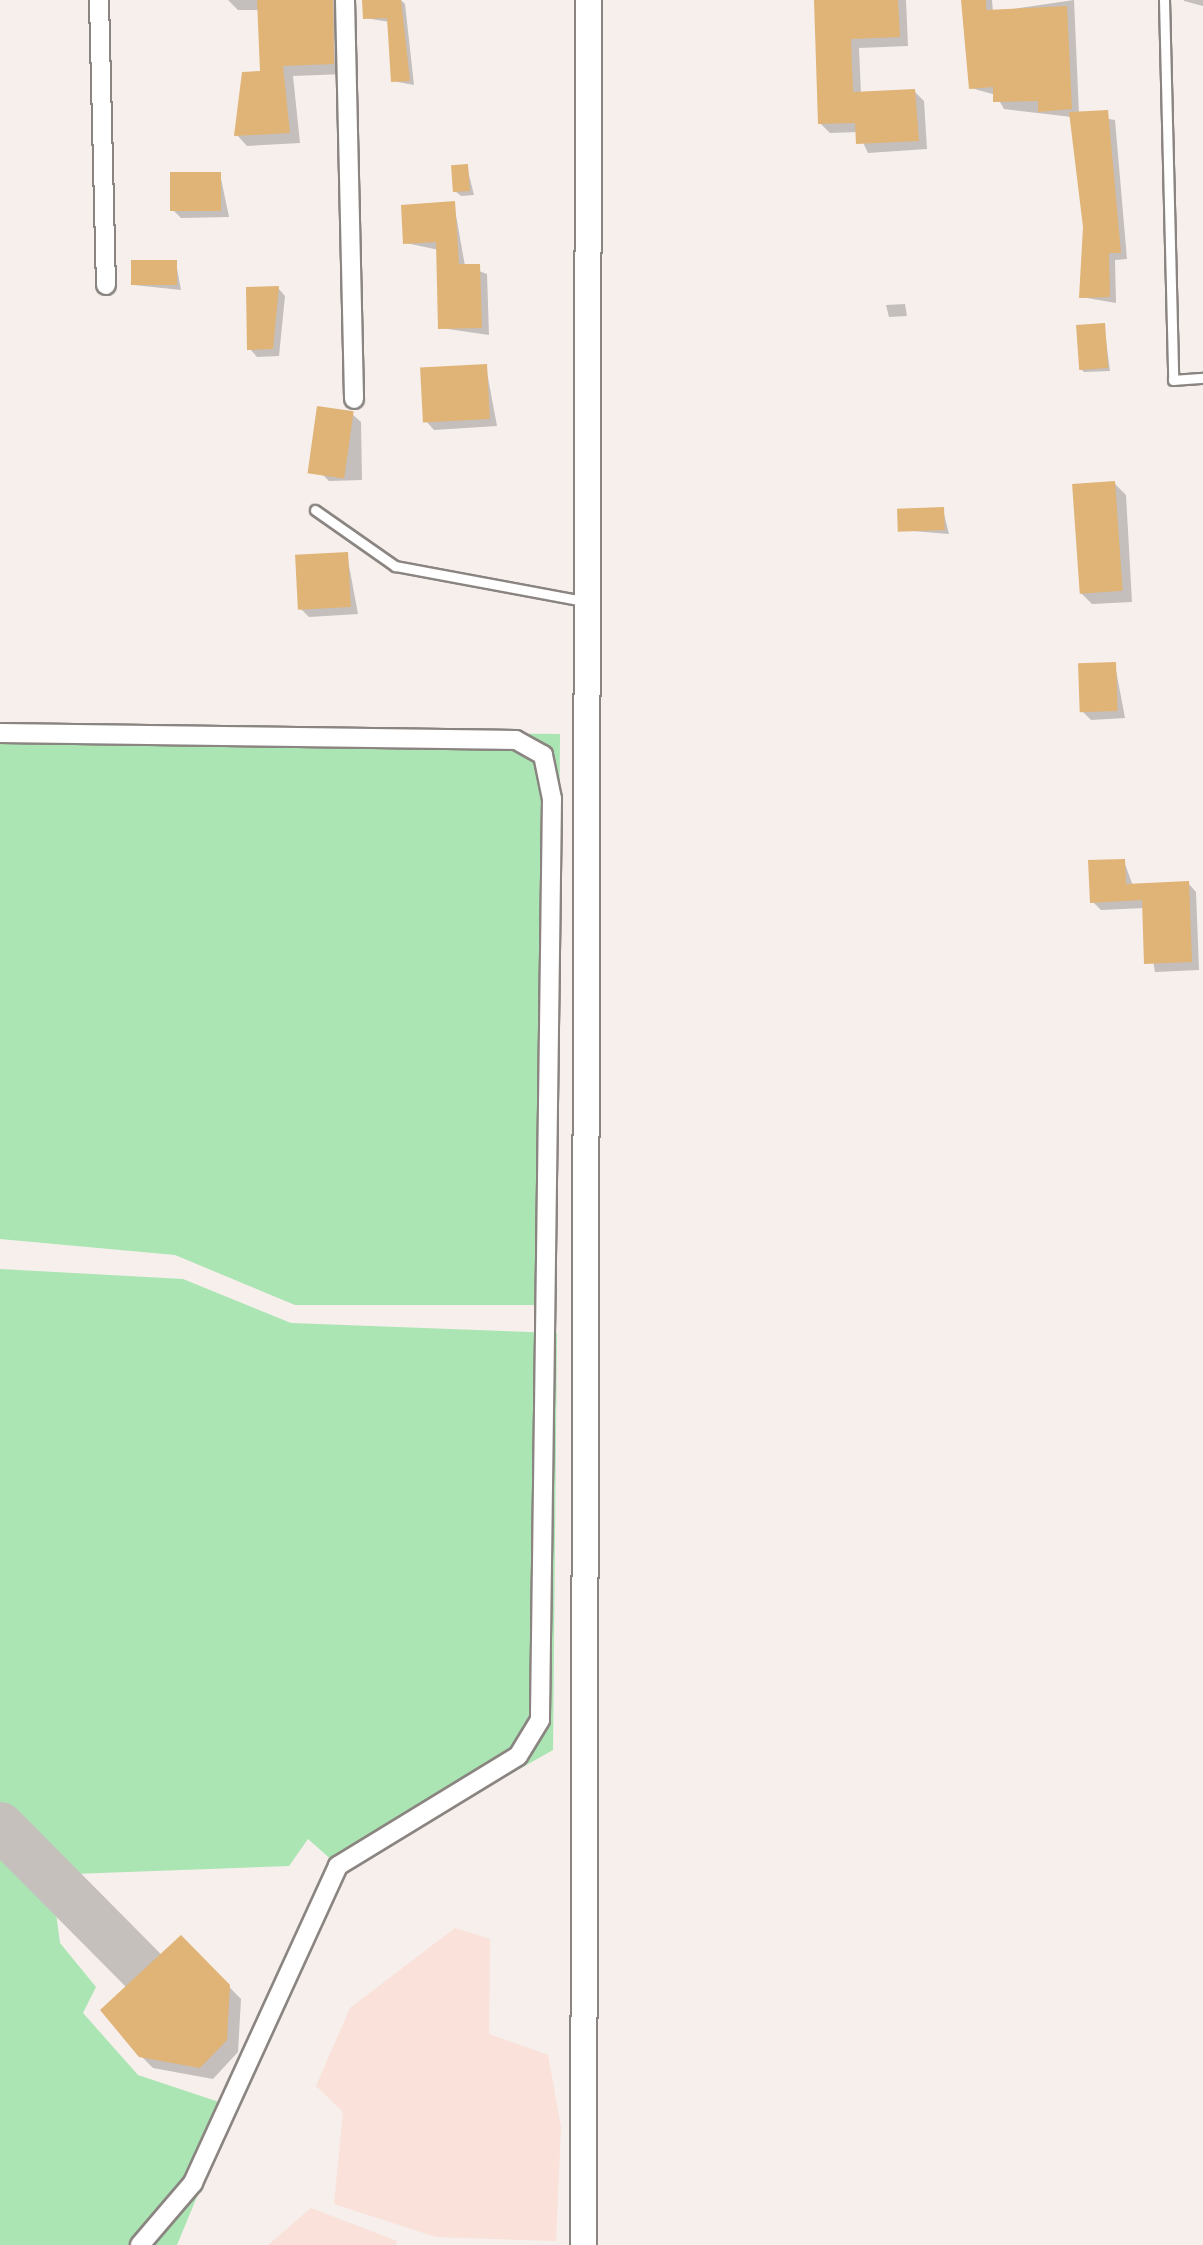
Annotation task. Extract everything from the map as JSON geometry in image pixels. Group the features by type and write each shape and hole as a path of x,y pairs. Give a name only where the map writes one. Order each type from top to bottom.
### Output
{"street":[{"path":"99,0 106,285"},
{"path":"346,0 354,399"},
{"path":"583,2245 592,603 588,0"},
{"path":"0,733 516,740 543,756 552,798 540,1720 518,1756 338,1866 194,2183 140,2245"}],"lane":[{"path":"1164,0 1173,380 1203,378"},
{"path":"314,510 395,566 592,603"}],"shaded area":[{"path":"455,1928 490,1939 489,2034 548,2055 561,2127 556,2241 436,2237 334,2204 343,2112 316,2086 350,2008"},
{"path":"311,2208 397,2241 396,2245 268,2245"}],"green space":[{"path":"0,729 560,734 556,1305 295,1305 175,1255 0,1239"},
{"path":"0,1269 183,1279 291,1323 557,1333 553,1750 342,1869 308,1839 289,1866 73,1874 0,1803"},
{"path":"0,1849 55,1905 60,1943 96,1987 83,2013 138,2075 234,2107 177,2245 0,2245"}],"building":[{"path":"257,0 333,0 334,64 283,66 290,133 234,136 242,72 260,71"},
{"path":"362,0 401,0 410,81 391,82 387,18 363,19"},
{"path":"814,0 898,0 900,37 851,39 853,92 915,89 919,141 856,144 855,123 818,124"},
{"path":"961,0 986,0 986,10 1067,6 1072,109 1038,112 1038,101 993,102 993,87 969,89"},
{"path":"1108,110 1121,253 1109,253 1110,297 1079,298 1083,227 1069,112"},
{"path":"468,164 470,191 453,192 451,165"},
{"path":"170,172 221,172 221,211 170,211"},
{"path":"455,201 459,264 480,264 482,328 438,329 436,242 403,244 401,205"},
{"path":"131,260 177,260 177,285 131,285"},
{"path":"279,286 273,349 247,350 246,287"},
{"path":"1105,323 1108,368 1079,370 1076,325"},
{"path":"487,364 490,419 423,422 420,368"},
{"path":"317,406 354,411 344,478 308,473"},
{"path":"1115,481 1123,591 1080,594 1072,484"},
{"path":"944,507 945,530 898,532 897,509"},
{"path":"348,552 351,607 298,610 295,555"},
{"path":"1116,662 1118,711 1080,712 1078,663"},
{"path":"1125,859 1126,884 1189,881 1192,962 1144,964 1142,900 1090,903 1088,860"},
{"path":"181,1935 230,1985 227,2040 200,2068 139,2057 100,2010"}],"taxiway":[{"path":"0,1826 143,1970"}]}
